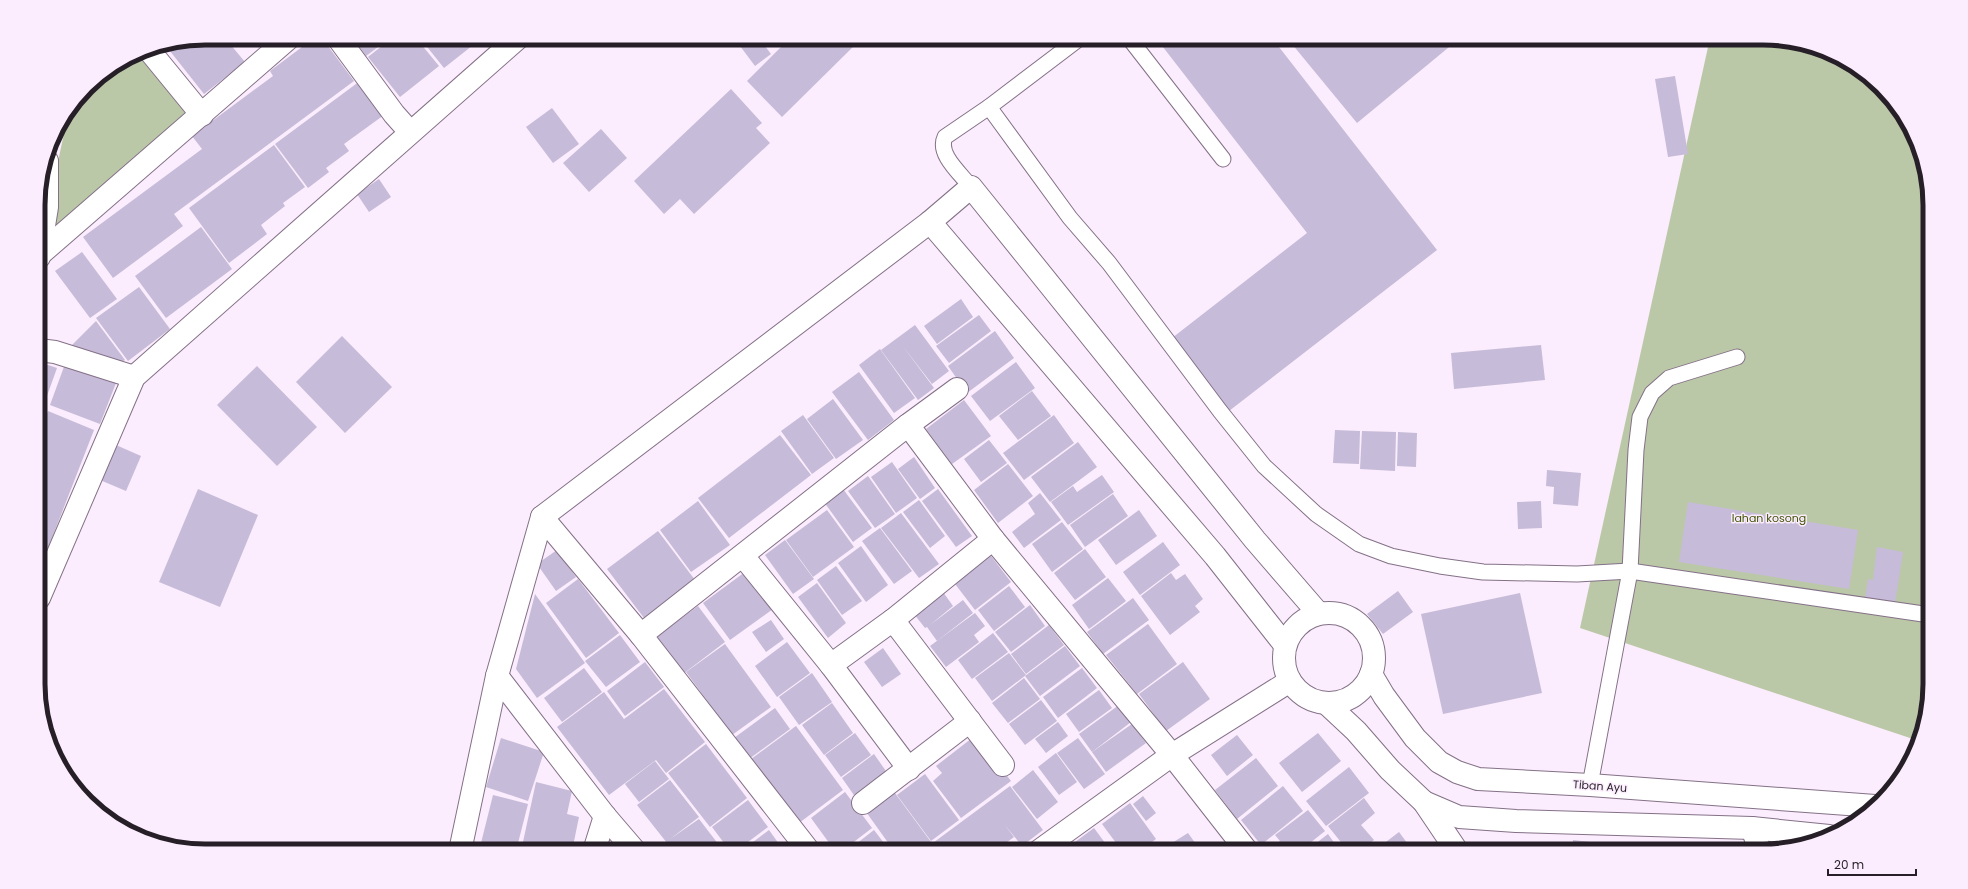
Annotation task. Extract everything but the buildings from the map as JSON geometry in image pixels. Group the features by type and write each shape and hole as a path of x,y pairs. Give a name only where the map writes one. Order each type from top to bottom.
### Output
{"street":[{"path":"45,251 281,45"},
{"path":"343,45 394,114 410,132"},
{"path":"45,584 134,377 510,45"},
{"path":"152,54 202,115"},
{"path":"461,844 497,676 542,517 930,222 971,187 1255,540 1319,614"},
{"path":"930,222 1215,556 1285,645"},
{"path":"45,351 55,352 134,377"},
{"path":"641,635 908,425 957,389"},
{"path":"908,425 993,539 1172,754 1242,844"},
{"path":"542,517 641,635 804,844"},
{"path":"831,665 893,620 993,539"},
{"path":"743,556 831,665 909,769"},
{"path":"1319,614 1338,614 1356,622 1368,637 1374,656 1371,674 1361,690 1345,700 1326,703 1312,700 1299,692 1290,681 1284,663 1285,645 1292,631 1304,620 1319,614"},
{"path":"893,620 1003,765"},
{"name":"Tiban Ayu","path":"1371,674 1384,696 1416,738 1439,762 1457,772 1478,779 1590,785 1867,805"},
{"path":"497,676 605,816 629,844"},
{"path":"1049,844 1172,754 1290,681"},
{"path":"1326,703 1356,731 1390,770 1424,802 1452,844"},
{"path":"864,803 970,721"},
{"path":"1424,802 1459,817 1516,821 1752,828 1818,835"},
{"path":"596,844 605,816"},
{"path":"1752,828 1758,844"}],"lane":[{"path":"971,187 944,153 942,144 945,137 989,107 1071,45"},
{"path":"1134,45 1223,159"},
{"path":"989,107 1070,218 1109,263 1264,466 1316,514 1359,544 1392,556 1440,566 1482,572 1577,574 1630,571 1923,615"},
{"path":"1590,785 1630,571 1636,450 1640,417 1652,393 1669,378 1736,357"}],"green space":[{"name":"lahan kosong","path":"1708,45 1784,46 1815,53 1834,61 1869,85 1883,99 1896,116 1907,134 1915,153 1922,184 1923,695 1918,726 1914,739 1580,628"},
{"path":"146,56 202,115 45,241 45,222 66,125 85,99 99,85 125,66"}]}
